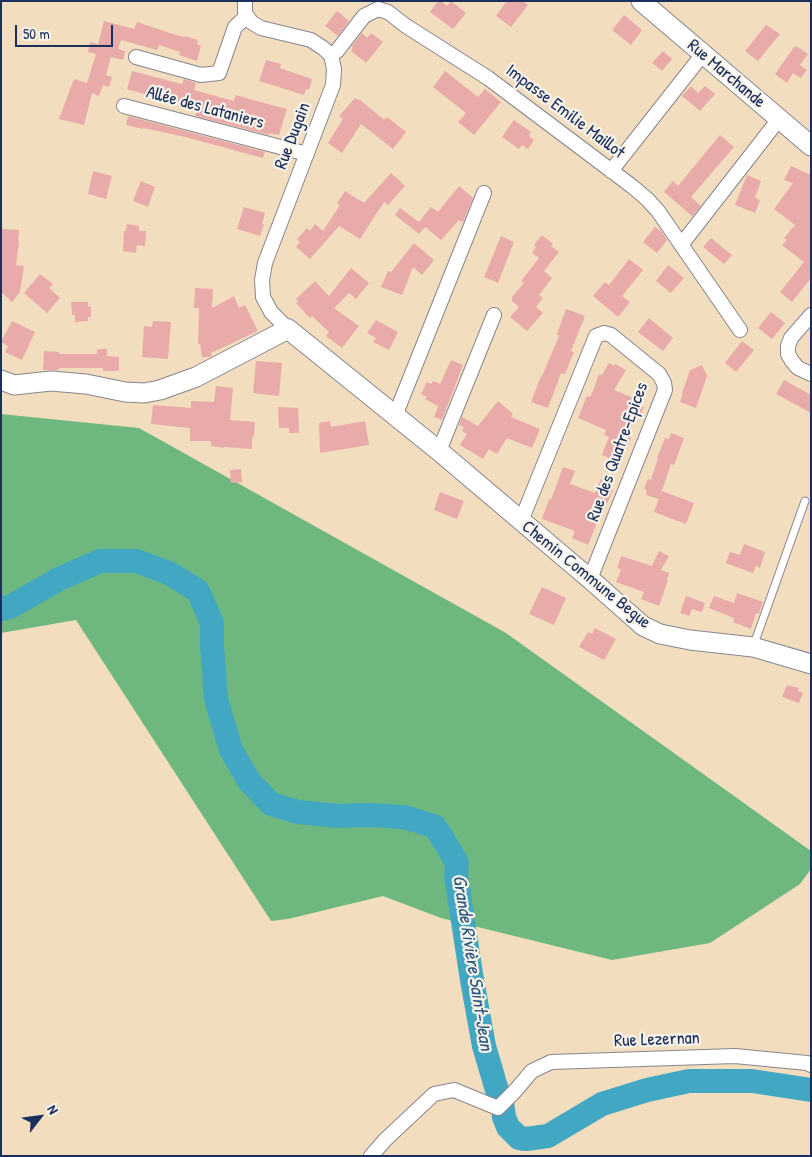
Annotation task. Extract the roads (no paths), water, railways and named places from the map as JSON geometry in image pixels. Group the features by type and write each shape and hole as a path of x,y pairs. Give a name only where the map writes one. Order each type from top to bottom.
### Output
{"street":[{"path":"245,1 245,13 251,22 261,28 310,40 331,55"},
{"name":"Rue Marchande","path":"641,1 811,146"},
{"name":"Impasse Emilie Maillot","path":"331,55 337,51 364,16 378,9 388,12 406,26 488,78 634,187 647,199 658,211 740,330"},
{"path":"136,57 201,75 219,74 235,27 247,16"},
{"path":"611,170 703,54"},
{"name":"Rue Dugain","path":"288,329 271,312 264,297 262,280 265,263 333,85 334,69 331,55"},
{"name":"Allée des Lataniers","path":"124,106 307,154"},
{"path":"682,245 779,119"},
{"path":"395,416 484,193"},
{"path":"439,451 494,315"},
{"path":"811,315 791,338 788,346 788,354 792,361 798,368 811,374"},
{"path":"1,380 14,385 51,381 69,382 125,392 144,393 160,390 196,377 288,329"},
{"name":"Chemin Commune Begue","path":"288,329 439,451 643,626 660,634 690,640 753,647 811,664"},
{"name":"Rue des Quatre-Epices","path":"521,521 596,336 604,333 611,335 658,374 664,382 665,390 590,579"},
{"name":"Rue Lezernan","path":"371,1156 385,1140 434,1094 454,1090 498,1108 532,1071 551,1062 735,1056 807,1063 811,1065"}],"lane":[{"path":"753,647 804,501"}],"waterway":[{"name":"Grande Rivière Saint-Jean","path":"1,609 10,607 59,579 100,561 136,561 169,573 198,591 212,623 216,699 231,750 249,781 271,804 298,812 338,816 404,817 434,826 457,863 456,876 484,1046 502,1103 504,1117 508,1127 519,1138 548,1136 602,1104 647,1090 689,1081 752,1081 811,1090"}]}
